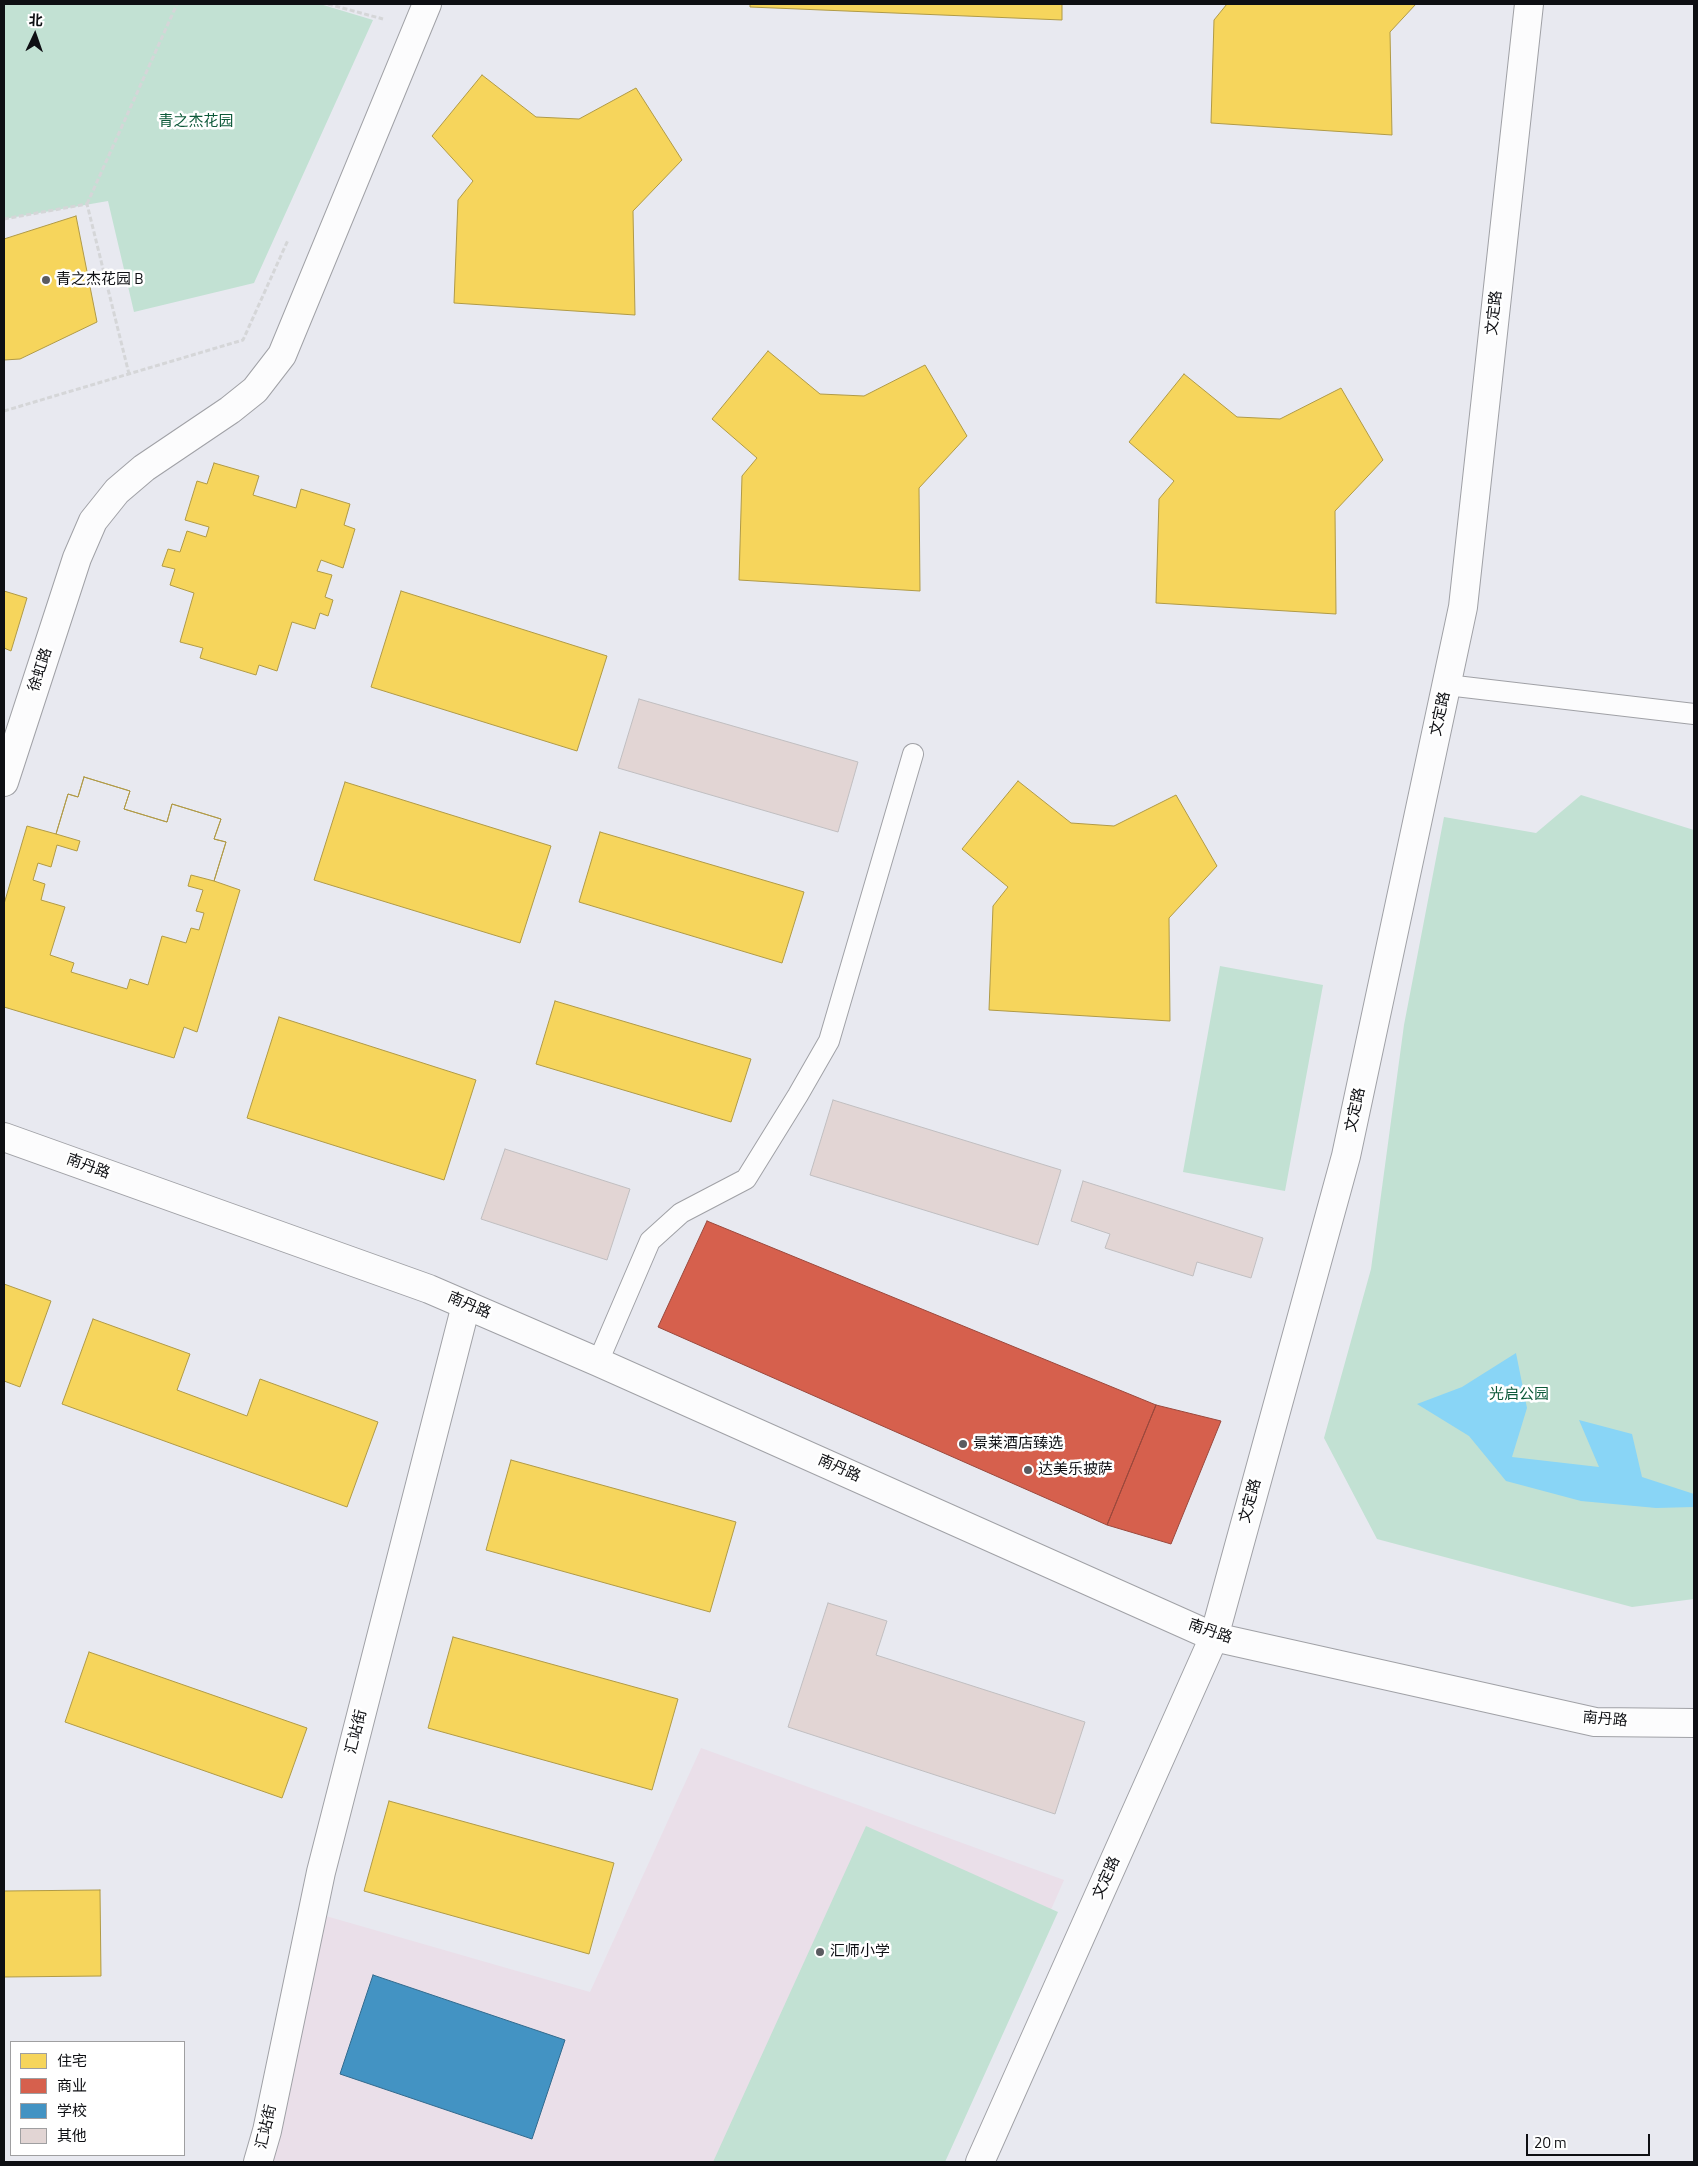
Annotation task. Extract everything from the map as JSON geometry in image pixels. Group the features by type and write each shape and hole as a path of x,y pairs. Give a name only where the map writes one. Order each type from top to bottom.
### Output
{"street":[{"name":"徐虹路","path":"4,782 77,558 93,521 117,491 144,468 230,410 255,390 282,355 427,4"},
{"name":"文定路","path":"980,2162 1214,1636 1346,1156 1463,607 1529,4"},
{"name":"南丹路","path":"4,1136 429,1289 598,1362 1214,1636 1595,1722 1694,1724"},
{"name":"汇站街","path":"258,2162 267,2131 321,1872 466,1305"}],"lane":[{"path":"1447,685 1694,714"},
{"path":"598,1362 650,1241 681,1213 746,1179 829,1041 913,754"}],"path":[{"path":"129,374 87,204 177,4"},
{"path":"328,4 387,20"},
{"path":"4,219 87,204"},
{"path":"4,411 243,340 291,233"}],"shaded area":[{"name":"汇师小学","path":"701,1748 1064,1880 941,2162 269,2162 312,1912 590,1992"}],"green space":[{"name":"青之杰花园","path":"4,4 320,4 373,20 254,283 134,312 108,201 4,219"},
{"name":"光启公园","path":"1581,795 1694,830 1694,1599 1632,1607 1377,1539 1324,1438 1371,1269 1404,1025 1444,817 1536,833"},
{"path":"1220,966 1323,985 1285,1191 1183,1172"},
{"path":"866,1826 1058,1912 945,2162 713,2162"}],"water":[{"path":"1516,1353 1527,1408 1512,1457 1599,1467 1579,1420 1632,1434 1642,1477 1694,1494 1694,1507 1656,1508 1581,1501 1506,1481 1469,1436 1417,1404 1462,1387"}],"building: 住宅":[{"path":"750,4 1062,4 1062,20 750,7"},
{"path":"1227,4 1416,4 1390,32 1392,135 1211,123 1214,20"},
{"path":"482,75 536,117 579,119 636,88 682,160 633,211 635,315 454,303 458,200 473,181 432,136"},
{"name":"青之杰花园 B","path":"76,216 97,322 20,359 4,360 4,239"},
{"path":"768,351 820,394 864,396 925,365 967,436 919,488 920,591 739,580 742,476 757,458 712,419"},
{"path":"1184,374 1237,417 1280,419 1341,388 1383,460 1335,511 1336,614 1156,603 1159,499 1174,481 1129,442"},
{"path":"214,463 259,476 253,495 296,508 301,489 350,504 344,525 355,529 343,568 321,560 317,571 332,575 325,597 333,600 328,616 320,613 315,629 292,622 277,671 259,665 256,675 200,658 203,648 180,642 194,593 170,585 175,569 162,566 168,549 180,552 187,531 206,537 209,527 185,520 197,481 207,484"},
{"path":"4,591 27,598 11,651 4,648"},
{"path":"401,591 607,656 577,751 371,687"},
{"path":"84,777 130,791 124,809 167,822 172,804 221,819 214,839 226,842 214,881 191,875 188,886 203,890 196,911 204,913 199,930 191,928 186,943 162,936 148,985 130,979 127,989 71,972 74,963 50,955 65,907 41,900 45,884 33,880 38,863 51,867 57,845 77,851 80,841 56,834 68,794 78,797"},
{"path":"84,777 130,791 124,809 167,822 172,804 221,819 214,839 226,842 214,881 240,890 197,1032 184,1027 174,1058 4,1007 4,904 27,826 56,834 68,794 78,797"},
{"path":"1018,781 1071,823 1114,826 1176,795 1217,866 1169,918 1170,1021 989,1010 993,906 1008,887 962,849"},
{"path":"345,782 551,846 520,943 314,880"},
{"path":"600,832 804,892 782,963 579,902"},
{"path":"555,1001 751,1059 731,1122 536,1064"},
{"path":"279,1017 476,1080 444,1180 247,1118"},
{"path":"4,1284 51,1301 20,1387 4,1381"},
{"path":"93,1319 190,1354 177,1390 247,1416 260,1379 378,1422 347,1507 62,1404"},
{"path":"511,1460 736,1522 710,1612 486,1550"},
{"path":"453,1637 678,1699 652,1790 428,1728"},
{"path":"89,1652 307,1728 282,1798 65,1722"},
{"path":"389,1801 614,1863 589,1954 364,1891"},
{"path":"100,1890 101,1976 4,1977 4,1891"}],"building: 商业":[{"path":"707,1221 1156,1405 1107,1525 658,1327"},
{"path":"1156,1405 1221,1421 1171,1544 1107,1525"}],"building: 学校":[{"path":"373,1975 565,2040 532,2139 340,2074"}],"building: 其他":[{"path":"639,699 858,762 838,832 618,768"},
{"path":"833,1100 1061,1170 1038,1245 810,1175"},
{"path":"505,1149 630,1189 607,1260 481,1219"},
{"path":"1083,1181 1263,1238 1251,1278 1197,1262 1193,1276 1105,1248 1110,1234 1071,1221"},
{"path":"828,1603 887,1621 876,1655 1085,1722 1055,1814 788,1727"}],"place":[{"name":"青之杰花园 B","path":"46,280"},
{"name":"景莱酒店臻选","path":"963,1444"},
{"name":"达美乐披萨","path":"1028,1470"},
{"name":"汇师小学","path":"820,1952"}]}
